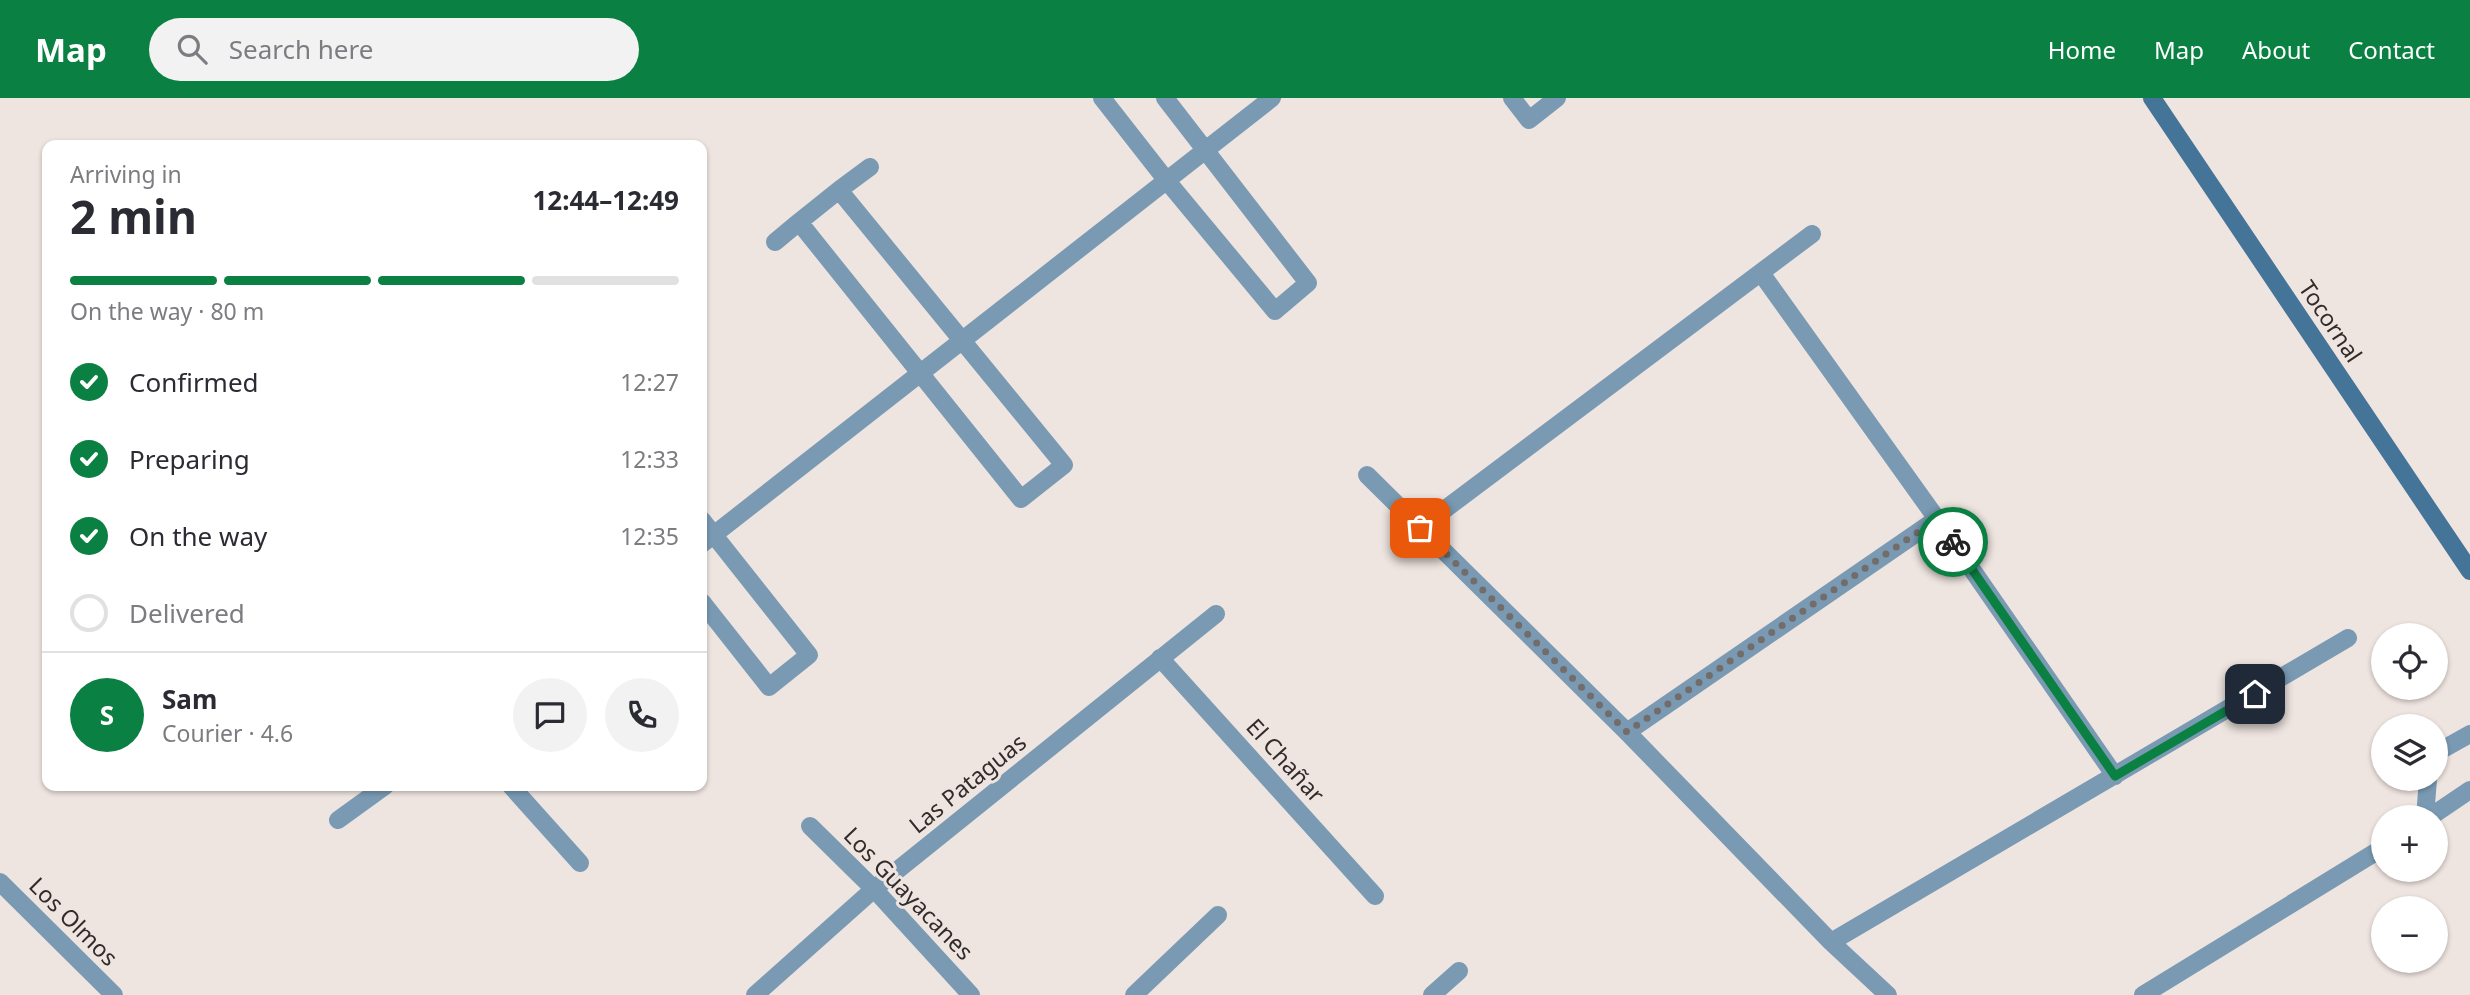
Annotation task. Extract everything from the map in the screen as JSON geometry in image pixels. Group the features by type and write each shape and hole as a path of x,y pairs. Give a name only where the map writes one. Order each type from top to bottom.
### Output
{"main road":[{"name":"Tocornal","path":"2152,98 2470,570"}],"street":[{"path":"1102,98 1275,311 1308,283 1165,98"},
{"path":"707,532 921,374 1272,98"},
{"path":"1511,98 1529,120 1557,98"},
{"path":"775,242 870,167"},
{"path":"799,222 1021,499 1064,465 839,190"},
{"path":"1420,528 1812,234"},
{"path":"1760,273 1937,519 2115,776"},
{"path":"1367,475 1627,732 1831,942 1888,995"},
{"path":"1627,732 1937,519"},
{"path":"707,534 809,655 769,687 707,608"},
{"name":"Las Pataguas","path":"755,995 874,889 1216,614"},
{"path":"1831,942 2348,638"},
{"name":"El Chañar","path":"1160,658 1375,896"},
{"path":"2448,746 2470,734"},
{"path":"2448,805 2470,790"},
{"path":"338,820 378,791"},
{"path":"515,791 580,863"},
{"name":"Los Guayacanes","path":"810,826 874,889 971,995"},
{"path":"2143,995 2371,855"},
{"name":"Los Olmos","path":"0,882 114,995"},
{"path":"1133,995 1218,915"},
{"path":"1432,995 1460,971"}],"way so far":[{"path":"1420,528 1627,732 1937,519 1953,542"}],"route":[{"path":"1953,542 2115,776 2255,694"}]}
